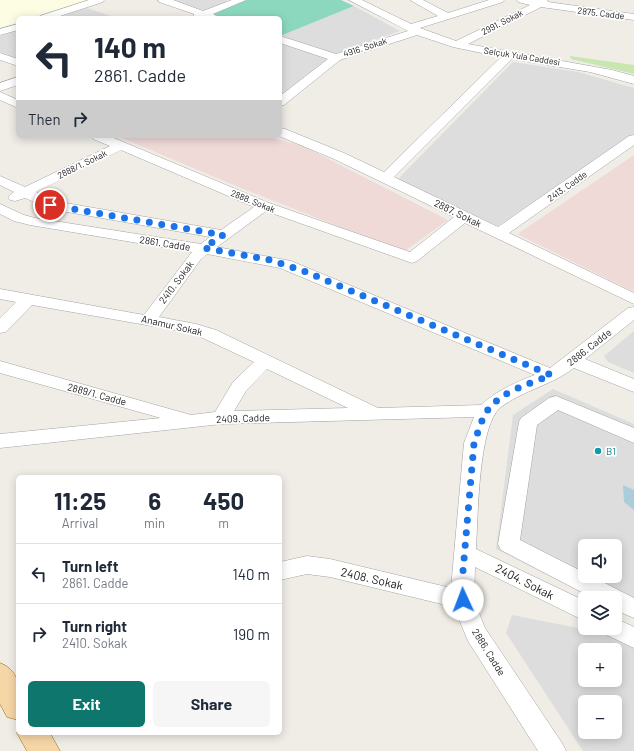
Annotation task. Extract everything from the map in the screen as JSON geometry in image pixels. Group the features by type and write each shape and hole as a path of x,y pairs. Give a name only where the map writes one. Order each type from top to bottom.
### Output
{"main road":[{"path":"0,676 16,704"},
{"path":"34,735 44,751"}],"street":[{"path":"50,16 99,0"},
{"path":"163,0 209,16"},
{"path":"198,16 241,0"},
{"name":"Selçuk Yula Caddesi","path":"354,0 413,29 457,45 576,65 634,80"},
{"path":"415,0 446,16"},
{"name":"4916. Sokak","path":"282,100 336,58 446,16 499,0"},
{"name":"2875. Cadde","path":"522,0 634,16"},
{"name":"2991. Sokak","path":"457,45 543,2"},
{"path":"0,32 16,27"},
{"path":"282,40 336,58"},
{"path":"386,178 511,54"},
{"path":"0,56 16,62"},
{"path":"0,87 16,82"},
{"path":"0,96 16,103"},
{"name":"2887. Sokak","path":"282,133 320,147 386,178 634,299"},
{"name":"2888. Sokak","path":"105,138 264,206 412,258 464,216"},
{"name":"2413. Cadde","path":"499,233 634,139"},
{"name":"2888/1. Sokak","path":"0,204 121,145"},
{"name":"2861. Cadde","path":"0,180 23,193 57,207 223,235"},
{"name":"2410. Sokak","path":"149,319 185,269 204,248 264,206"},
{"name":"2861. Cadde","path":"0,208 19,218 35,222 262,258 298,269 551,375"},
{"name":"Anamur Sokak","path":"0,294 149,319 180,325 210,334 376,414"},
{"path":"0,328 28,299"},
{"name":"2886. Cadde","path":"552,751 476,634 468,617 463,600 462,586 474,443 486,411 505,396 551,375 634,312"},
{"path":"572,360 634,386"},
{"path":"222,418 233,393 243,380 266,361"},
{"name":"2889/1. Cadde","path":"0,367 194,421"},
{"path":"600,591 509,544 528,422 556,402 634,436"},
{"name":"2409. Cadde","path":"0,441 222,418 486,411"},
{"name":"2404. Sokak","path":"465,553 509,573 578,608"},
{"name":"2408. Sokak","path":"282,571 308,565 330,568 463,600"},
{"path":"622,602 634,609"},
{"path":"622,632 634,638"}],"shaded area":[{"path":"0,0 89,0 38,16 16,16 16,24 0,28"},
{"path":"173,0 225,0 231,2 209,10 202,10"},
{"path":"354,6 400,31 336,54 282,37 282,35"},
{"path":"87,8 111,16 61,16"},
{"path":"16,31 16,58 0,52 0,36"},
{"path":"282,43 325,58 327,62 313,74 309,73 282,95"},
{"path":"513,62 578,72 634,88 634,134 498,226 395,182"},
{"path":"122,138 272,138 301,145 448,220 403,252 236,186"},
{"path":"634,155 634,292 519,235 519,233"},
{"path":"634,331 634,373 608,362 604,356"},
{"path":"553,389 634,424 634,619 622,613 622,591 578,591 496,549 513,415"},
{"path":"512,615 578,628 578,635 614,635 634,639 634,751 583,751 506,633"}],"green space":[{"path":"247,0 341,0 354,6 282,35 282,16 218,16 211,14"},
{"path":"570,56 634,65 634,74 571,59"}],"water":[{"path":"623,485 634,490 634,510 624,502"}],"place":[{"name":"B1","path":"598,451"}],"route":[{"path":"50,205 223,235 204,248 233,252 285,264 322,278 551,375 521,387 494,403 486,411 480,426 474,443 463,571 463,600"}]}
